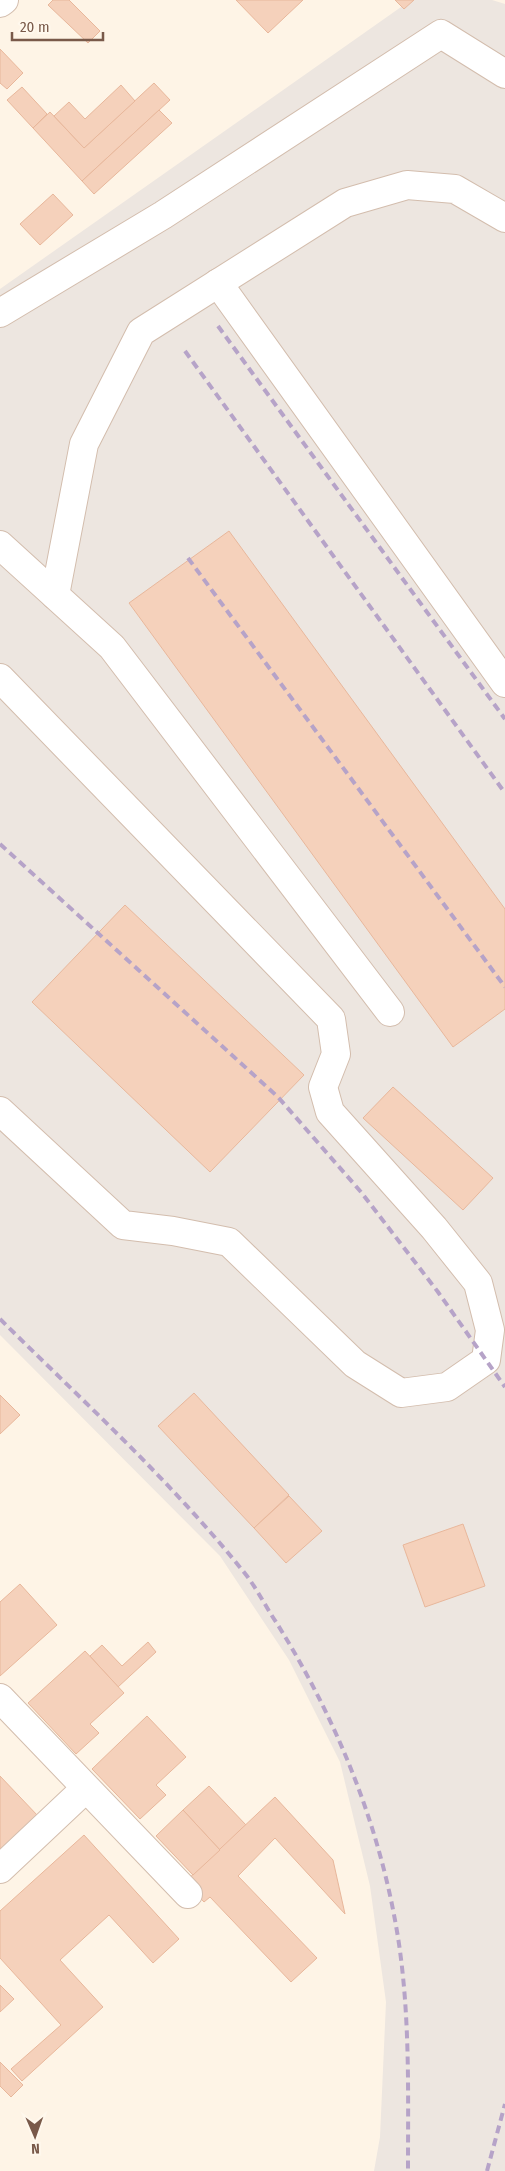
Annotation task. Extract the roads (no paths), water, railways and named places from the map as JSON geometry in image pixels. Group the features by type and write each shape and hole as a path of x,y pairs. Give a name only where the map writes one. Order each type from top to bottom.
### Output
{"street":[{"path":"0,3 4,0"},
{"path":"0,313 163,215 441,34 505,74"},
{"path":"55,595 84,444 141,332 346,203 407,185 455,189 505,218"},
{"path":"218,283 505,683"},
{"path":"0,545 112,647 390,1012"},
{"path":"0,678 331,1019 336,1054 323,1087 330,1112 434,1228 478,1283 490,1330 486,1360 447,1387 400,1393 355,1364 229,1242 173,1231 123,1225 0,1111"},
{"path":"0,1698 188,1894"},
{"path":"0,1869 85,1788"}],"railway":[{"path":"218,326 505,719"},
{"path":"185,351 505,793"},
{"path":"188,558 505,987"},
{"path":"0,844 278,1097 361,1192 438,1292 505,1387"},
{"path":"0,1319 128,1444 219,1542 255,1587 319,1697 354,1777 369,1818 391,1901 403,1972 405,2000 408,2057 408,2171"},
{"path":"487,2171 505,2104"}]}
